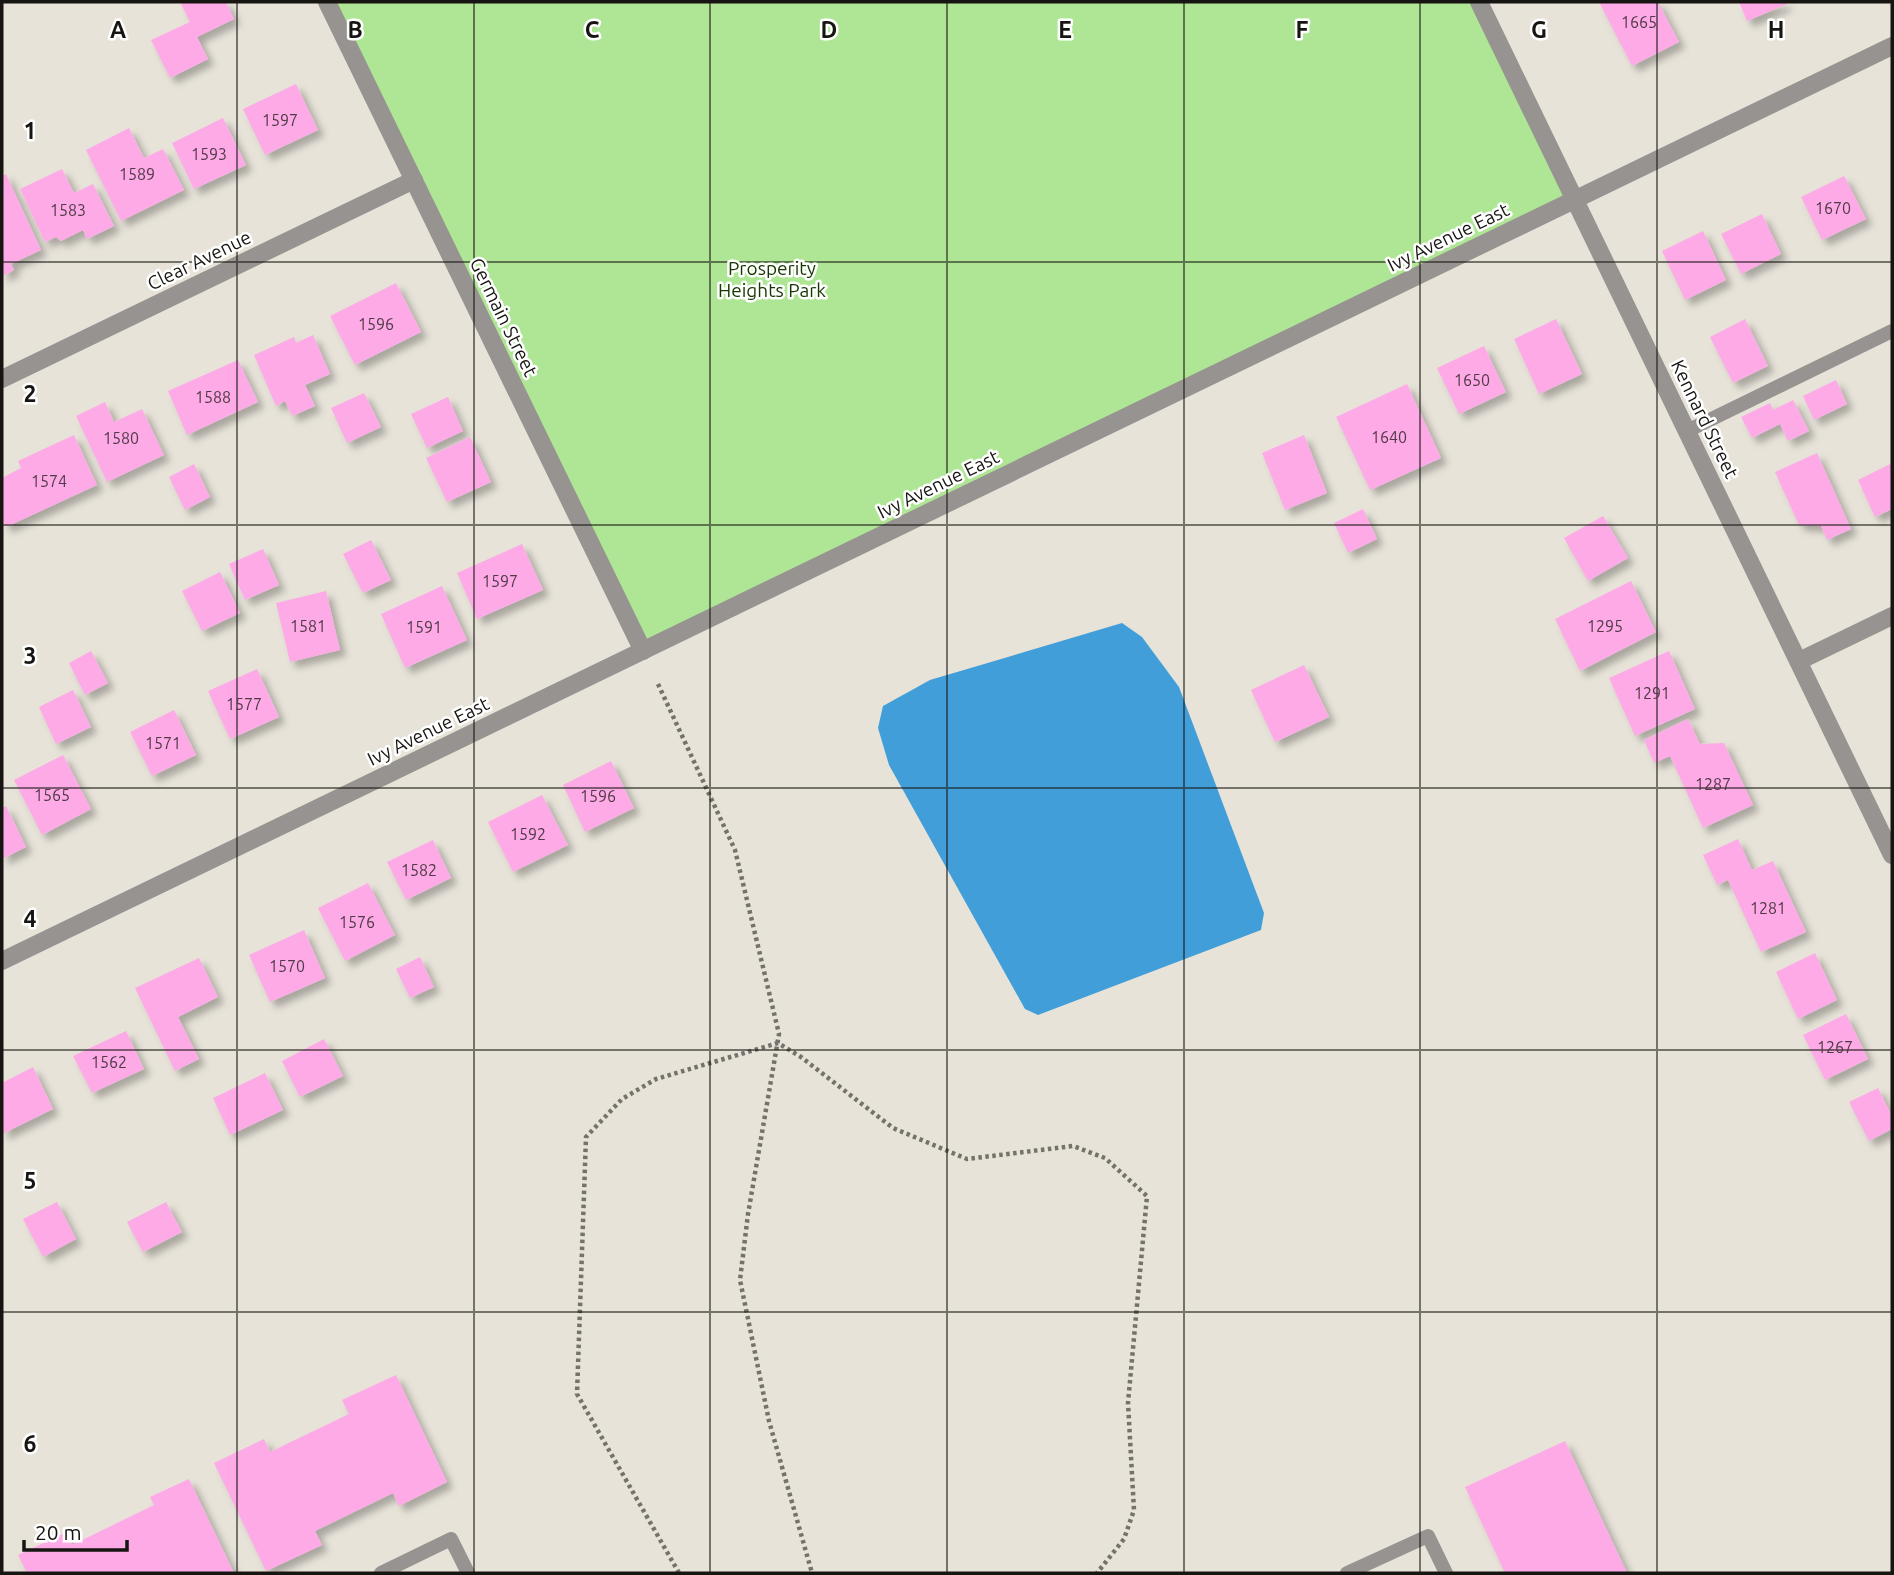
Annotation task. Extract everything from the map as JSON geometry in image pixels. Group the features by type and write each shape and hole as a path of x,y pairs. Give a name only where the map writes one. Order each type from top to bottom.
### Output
{"street":[{"name":"Germain Street","path":"327,2 643,651"},
{"name":"Kennard Street","path":"1479,2 1892,855"},
{"name":"Ivy Avenue East","path":"2,961 1892,46"},
{"name":"Clear Avenue","path":"2,379 414,180"},
{"path":"1799,662 1892,617"}],"lane":[{"path":"1688,431 1892,331"},
{"path":"1348,1573 1428,1535 1446,1573"},
{"path":"381,1573 451,1539 468,1573"}],"path":[{"path":"658,684 736,850 779,1034 748,1214 740,1280 769,1421 812,1573"},
{"path":"680,1573 577,1394 586,1137 622,1099 656,1079 778,1043 801,1057 893,1128 967,1159 1073,1146 1105,1158 1147,1196 1128,1403 1134,1510 1124,1539 1097,1573"}],"green space":[{"name":"Prosperity Heights Park","path":"327,2 1479,2 1575,199 643,651"}],"water":[{"path":"1122,623 1142,637 1179,687 1264,913 1261,930 1038,1015 1025,1009 889,765 878,728 883,706 930,680"}],"building":[{"path":"226,2 234,19 197,37 208,59 170,78 151,40 190,22 181,4"},
{"path":"1599,2 1658,2 1679,42 1632,66"},
{"path":"1739,2 1786,2 1787,4 1747,21"},
{"path":"296,84 318,130 265,155 243,109"},
{"path":"223,118 246,165 194,189 172,143"},
{"path":"129,128 144,158 163,149 184,190 121,221 86,150"},
{"path":"62,169 74,193 93,184 114,226 87,239 83,230 61,241 56,237 45,242 20,189"},
{"path":"6,174 41,250 11,264 14,270 2,276 2,176"},
{"path":"1844,176 1866,219 1822,240 1801,197"},
{"path":"1762,214 1781,254 1741,274 1721,234"},
{"path":"1703,231 1726,280 1685,300 1662,251"},
{"path":"396,283 421,332 355,365 330,316"},
{"path":"1556,319 1582,374 1539,394 1514,339"},
{"path":"1745,319 1768,366 1733,383 1710,337"},
{"path":"313,335 330,374 305,385 315,406 292,416 285,401 276,406 254,355 294,337 296,343"},
{"path":"1484,346 1506,392 1459,414 1437,368"},
{"path":"238,360 258,402 187,435 168,391"},
{"path":"1836,380 1847,404 1814,420 1803,396"},
{"path":"1407,384 1441,458 1370,490 1336,417"},
{"path":"364,393 381,427 347,443 331,408"},
{"path":"448,397 463,431 427,448 411,414"},
{"path":"1793,400 1809,431 1788,441 1780,424 1752,438 1741,417 1770,403 1773,410"},
{"path":"105,402 114,422 142,409 164,455 107,482 76,416"},
{"path":"74,435 97,485 6,527 2,518 2,478 21,468 18,461"},
{"path":"1304,435 1327,493 1285,510 1262,453"},
{"path":"470,437 491,482 447,502 426,458"},
{"path":"1817,453 1851,529 1827,540 1821,526 1799,525 1775,472"},
{"path":"1892,463 1892,509 1875,517 1858,480"},
{"path":"194,464 210,497 185,510 169,477"},
{"path":"1363,509 1377,539 1348,553 1334,523"},
{"path":"1603,516 1628,558 1588,581 1564,538"},
{"path":"371,540 391,580 363,593 343,554"},
{"path":"522,544 543,590 477,619 457,573"},
{"path":"263,549 279,585 245,600 229,564"},
{"path":"220,572 240,613 202,631 182,591"},
{"path":"1631,581 1656,632 1580,671 1555,619"},
{"path":"442,586 467,640 405,668 381,614"},
{"path":"326,591 340,650 290,662 276,603"},
{"path":"91,651 108,683 85,695 69,663"},
{"path":"1669,651 1695,709 1635,736 1609,678"},
{"path":"1304,665 1329,717 1275,742 1251,690"},
{"path":"257,669 279,717 230,739 208,691"},
{"path":"73,690 91,727 56,744 39,707"},
{"path":"174,710 196,755 152,776 130,732"},
{"path":"1688,719 1700,744 1724,743 1753,805 1703,828 1670,756 1654,763 1644,740"},
{"path":"63,755 91,809 42,835 14,780"},
{"path":"611,761 634,808 585,832 563,785"},
{"path":"542,795 568,845 513,872 488,822"},
{"path":"6,806 26,847 2,859 2,808"},
{"path":"1738,839 1752,870 1773,861 1806,932 1761,952 1728,880 1717,885 1703,855"},
{"path":"433,840 451,878 406,900 387,862"},
{"path":"368,883 395,935 345,961 318,908"},
{"path":"304,930 325,978 270,1002 249,955"},
{"path":"1815,953 1837,1000 1798,1019 1776,972"},
{"path":"420,957 434,987 410,998 396,969"},
{"path":"199,958 218,997 178,1017 199,1059 175,1071 135,988"},
{"path":"1846,1014 1868,1059 1825,1080 1803,1035"},
{"path":"126,1031 144,1069 92,1093 73,1056"},
{"path":"324,1039 343,1076 300,1097 282,1061"},
{"path":"33,1067 53,1109 2,1134 2,1083"},
{"path":"265,1073 283,1110 230,1135 213,1098"},
{"path":"1878,1088 1892,1116 1892,1129 1869,1141 1849,1102"},
{"path":"57,1202 76,1239 43,1257 23,1219"},
{"path":"166,1202 182,1232 143,1252 127,1222"},
{"path":"396,1375 447,1482 399,1506 393,1493 315,1531 322,1545 266,1571 214,1463 264,1439 270,1452 349,1414 342,1400"},
{"path":"1565,1441 1627,1573 1505,1573 1465,1487"},
{"path":"189,1479 234,1573 27,1573 18,1555 69,1531 72,1545 154,1505 150,1497"}]}
